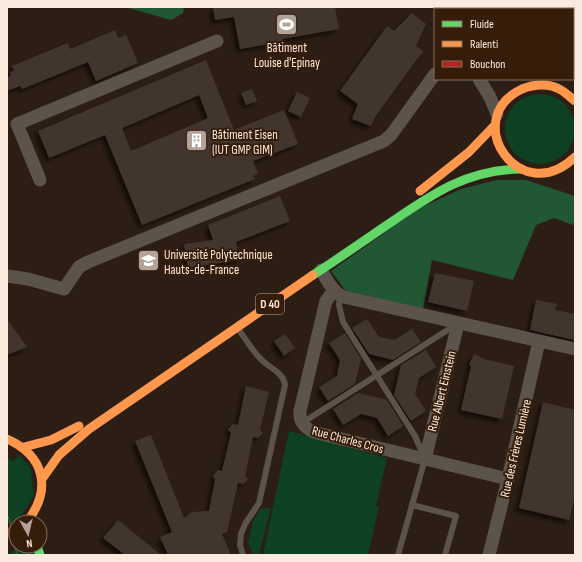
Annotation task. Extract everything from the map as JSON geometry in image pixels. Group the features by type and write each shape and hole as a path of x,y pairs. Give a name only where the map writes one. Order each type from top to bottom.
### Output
{"main road":[{"path":"575,101 568,94 556,87 539,82 512,93 503,103 496,120 496,138 501,151 509,162 520,169 534,173 548,173 561,168 575,157"},
{"name":"D 40","path":"24,447 51,440 87,421 411,198 483,140 496,120"},
{"name":"D 40","path":"42,479 54,460 63,450 88,430 425,199 446,187 487,171 499,169 520,169"},
{"path":"7,439 24,447 36,461 42,479 41,498 34,514"}],"street":[{"path":"40,180 17,124 217,41"},
{"path":"7,276 28,279 64,289 79,267 88,262 384,141 391,135 434,75"},
{"path":"480,80 490,97 496,120"},
{"path":"524,80 539,82"},
{"path":"320,270 337,293 458,324 575,349"},
{"name":"Rue Charles Cros","path":"337,293 326,301 300,411 300,419 302,423 309,430 316,433 508,479"},
{"name":"Rue Albert Einstein","path":"425,459 458,324"},
{"name":"Rue des Frères Lumière","path":"489,555 508,479 539,341"}],"lane":[{"path":"337,293 343,322 415,436 425,459 398,555"},
{"path":"302,423 458,324"},
{"path":"237,327 259,357 281,375 285,382 259,503 245,524 241,534 240,545 244,555"},
{"path":"412,505 456,516 445,555"}],"green space":[{"path":"125,7 184,7 183,13 171,20"},
{"path":"575,7 574,38 574,8 569,8"},
{"path":"533,94 547,94 560,100 569,109 575,122 573,142 565,154 547,164 533,164 520,158 511,149 505,136 505,122 511,109 520,100"},
{"path":"497,180 526,180 575,196 575,220 573,225 554,218 536,225 513,280 432,260 423,309 346,291 331,271 418,209 461,189"},
{"path":"289,431 387,458 376,506 379,507 368,555 263,555"},
{"path":"20,455 31,469 34,496 22,514 8,514 7,525 7,457 13,461"},
{"path":"271,508 259,555 254,555 248,544 253,521 260,509"},
{"path":"36,554 36,555 7,555"}],"building":[{"name":"Bâtiment Louise d'Epinay","path":"213,7 335,7 339,29 282,39 282,42 240,49 234,17 215,20"},
{"path":"412,13 426,24 416,46 423,51 375,117 371,126 352,119 358,104 340,91 387,26 394,31"},
{"path":"115,30 118,38 126,35 138,63 96,81 88,62 22,89 20,86 7,91 7,78 11,76 10,72 14,71 12,66 68,43 70,49"},
{"name":"Bâtiment Eisen (IUT GMP GIM)","path":"206,60 234,130 284,110 298,144 253,161 258,174 253,176 255,179 142,225 105,135 49,158 38,131","holes":["199,95 208,118 131,151 122,128"]},
{"path":"252,89 257,101 246,105 241,93"},
{"path":"297,92 310,98 301,117 288,111"},
{"path":"280,196 290,221 236,242 239,260 188,268 184,244 213,240 208,225"},
{"path":"435,273 474,281 467,311 428,302"},
{"path":"536,300 557,304 555,310 575,314 575,340 530,330"},
{"path":"7,319 27,347 7,355"},
{"path":"367,319 379,337 394,340 412,329 421,342 393,360 369,354 352,328"},
{"path":"345,333 361,359 355,384 328,401 319,387 337,376 340,360 329,343"},
{"path":"285,334 295,348 284,356 274,341"},
{"path":"426,350 436,367 419,378 415,394 426,411 411,421 394,395 401,365"},
{"path":"474,354 484,359 514,366 502,419 461,410 471,366 469,365"},
{"path":"246,386 269,392 260,430 263,433 258,438 253,437 245,476 248,479 243,484 238,483 227,532 222,534 231,555 168,555 160,537 172,532 135,441 151,435 184,518 192,512 209,511 215,480 213,476 218,470 222,471 231,433 228,430 233,424 238,425"},
{"path":"358,393 387,400 403,426 388,436 377,418 361,414 343,425 333,409"},
{"path":"543,402 575,410 575,496 569,520 519,508"},
{"path":"118,520 161,555 125,555 103,538"}],"tram line":[{"path":"7,529 18,555"}],"traffic: fast":[{"path":"313,275 434,194 449,186 482,174 500,170 520,169"}],"traffic: slow":[{"path":"575,101 565,92 552,86 532,86 522,89 504,103 496,120 497,138 504,154 517,167 535,173 554,171 575,157"},
{"path":"420,191 469,152 495,125"},
{"path":"42,479 59,455 89,429 313,275"},
{"path":"24,447 51,440 79,426"},
{"path":"7,439 20,446 30,454 37,464 41,474 42,486 40,498 32,514"}],"place":[{"name":"Bâtiment Louise d'Epinay","path":"287,25"},
{"name":"Bâtiment Eisen (IUT GMP GIM)","path":"197,141"},
{"name":"Université Polytechnique Hauts-de-France","path":"149,261"}]}
